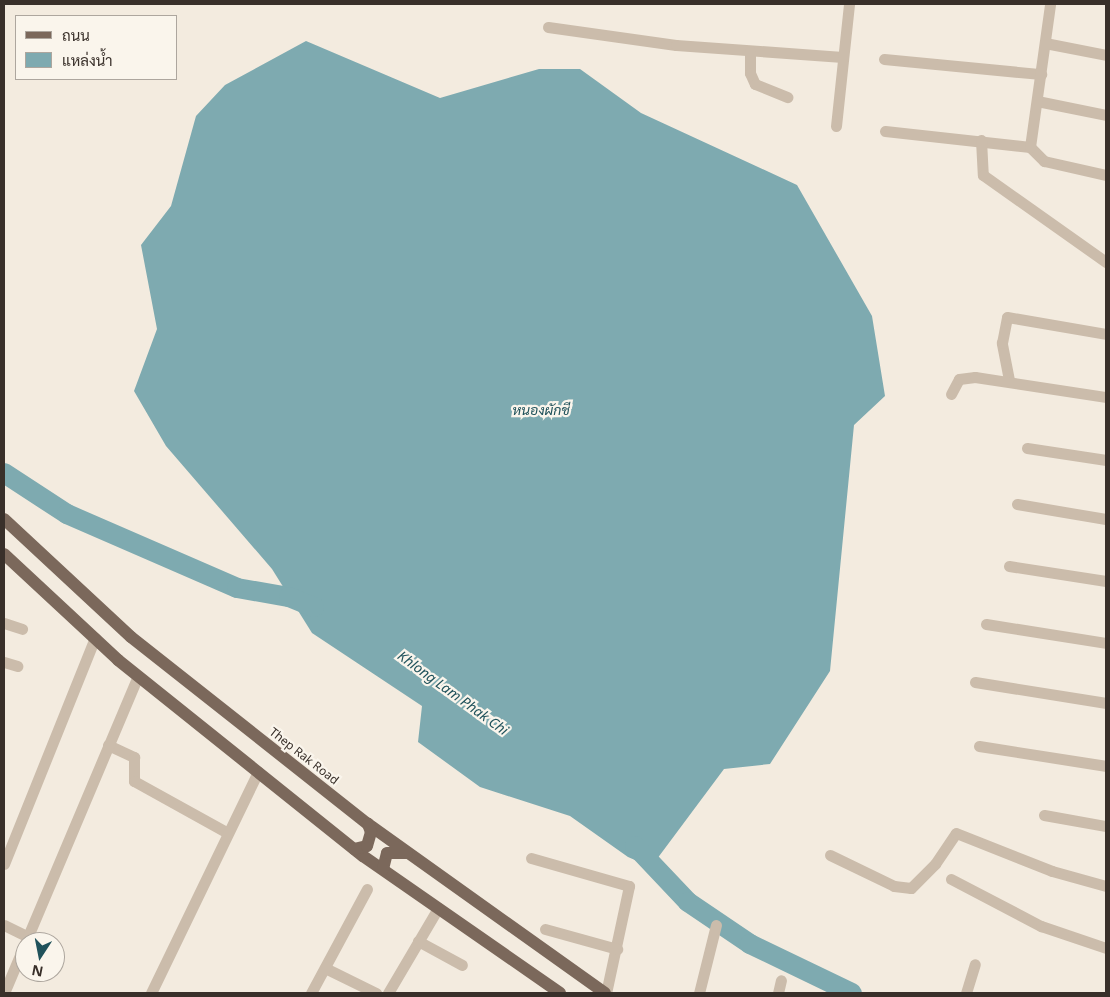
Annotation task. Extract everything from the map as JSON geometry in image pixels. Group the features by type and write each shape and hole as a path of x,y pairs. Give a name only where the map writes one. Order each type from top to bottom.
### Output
{"main road":[{"name":"Thep Rak Road","path":"4,519 131,637 368,824 406,853 606,993"},
{"path":"4,554 138,676 354,849 560,993"},
{"path":"354,849 367,846 371,832 368,824"},
{"path":"383,869 387,853 406,853"}],"street":[{"path":"836,126 849,4"},
{"path":"1030,147 1050,4"},
{"path":"548,27 750,51 843,57"},
{"path":"1045,43 1106,55"},
{"path":"750,51 750,73 755,84 788,97"},
{"path":"884,59 1041,74"},
{"path":"1037,101 1106,115"},
{"path":"885,131 981,140 1030,147 1044,161 1106,175"},
{"path":"981,140 983,175 1106,262"},
{"path":"1009,380 1002,343 1007,318 1106,334"},
{"path":"951,394 957,381 965,377 1009,380 1106,397"},
{"path":"1027,448 1106,460"},
{"path":"1017,504 1106,519"},
{"path":"1009,566 1106,581"},
{"path":"4,623 22,629"},
{"path":"986,624 1106,643"},
{"path":"4,864 95,638"},
{"path":"4,662 17,666"},
{"path":"29,932 138,676"},
{"path":"975,682 1106,703"},
{"path":"108,745 134,757 134,781 226,832"},
{"path":"979,746 1106,766"},
{"path":"151,993 226,832 258,772"},
{"path":"1044,815 1106,826"},
{"path":"830,855 894,886 911,888 935,864 956,833 1052,872 1106,886"},
{"path":"531,858 629,886 617,949 606,993"},
{"path":"951,879 1042,926 1106,948"},
{"path":"311,993 368,889"},
{"path":"388,993 438,908"},
{"path":"699,993 716,925"},
{"path":"4,926 18,932"},
{"path":"545,930 617,949"},
{"path":"418,941 462,964"},
{"path":"966,993 975,964"},
{"path":"4,993 15,966"},
{"path":"325,968 376,993"},
{"path":"778,993 781,980"}],"water":[{"name":"หนองผักชี","path":"306,41 440,98 539,69 580,69 641,113 797,185 872,316 885,396 854,425 830,671 770,764 724,769 651,867 628,857 570,816 480,787 418,742 422,706 312,633 272,569 166,446 134,391 157,329 141,245 171,206 196,116 225,85"}],"waterway":[{"name":"Khlong Lam Phak Chi","path":"4,473 67,514 237,588 289,597 314,607"},
{"name":"Khlong Lam Phak Chi","path":"635,846 688,902 750,944 852,993"}]}
